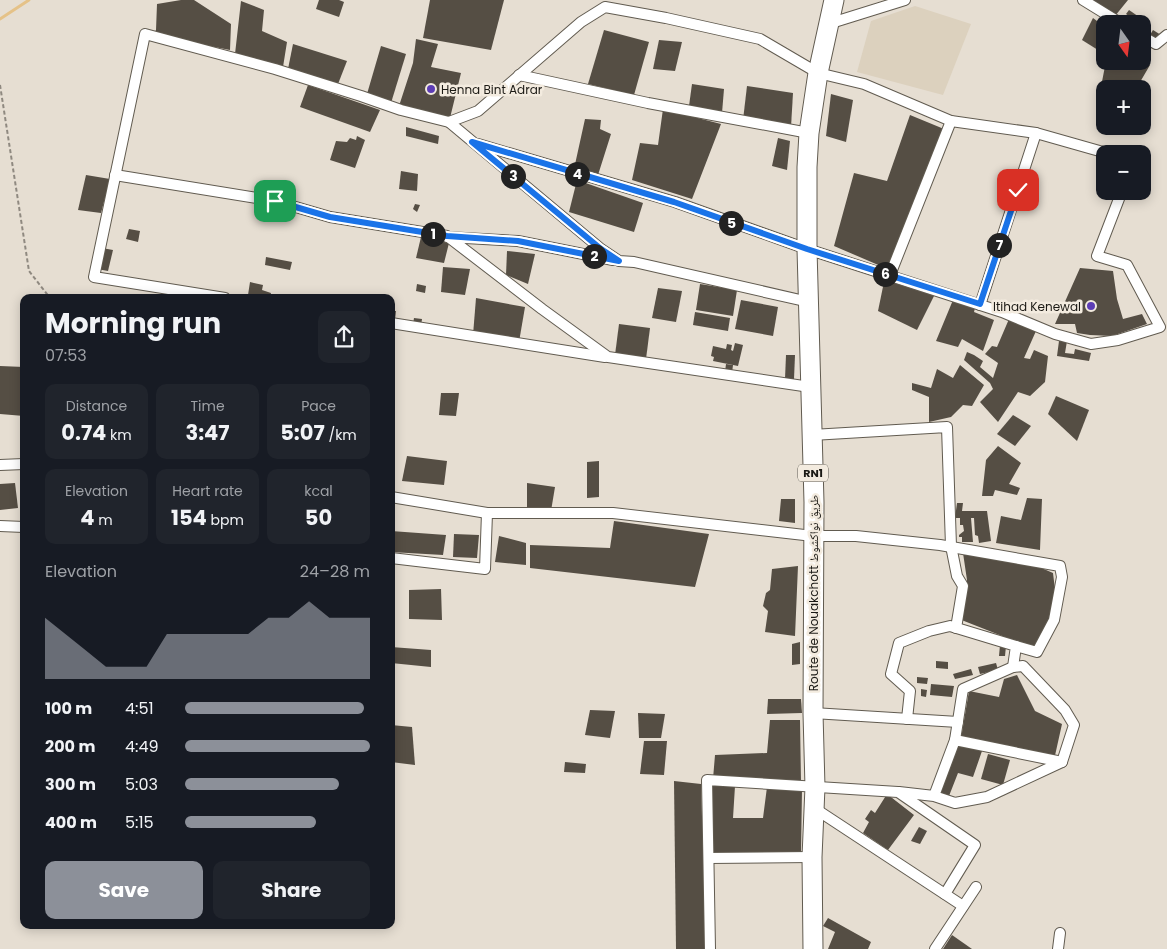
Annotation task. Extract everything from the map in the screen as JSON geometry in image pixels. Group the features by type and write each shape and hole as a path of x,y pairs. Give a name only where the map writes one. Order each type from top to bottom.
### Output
{"highway":[{"name":"Route de Nouakchott طريق نواكشوط","path":"813,949 812,857 815,787 813,536 807,249 810,133 818,73 834,0"}],"street":[{"path":"828,24 905,0"},
{"path":"1083,0 1107,15"},
{"path":"449,122 478,110 581,22 605,7 666,18 760,39 818,73 864,84 951,121 1036,133 1096,150"},
{"path":"200,294 94,277 145,34 275,69 401,110 449,122 601,249 619,261"},
{"path":"1151,41 1156,44 1167,35"},
{"path":"519,75 648,103 810,133"},
{"path":"890,276 951,121"},
{"path":"980,304 1036,133"},
{"path":"472,142 674,202 807,249 980,304 1056,334 1091,344 1118,340 1160,327 1127,265 1097,256 1119,200"},
{"path":"115,175 275,201 330,217 447,236 518,241 619,261 634,262 809,302"},
{"path":"447,236 608,357"},
{"path":"395,324 810,386"},
{"path":"812,435 948,427 951,546 957,576 963,586 956,628"},
{"path":"0,465 20,464"},
{"path":"395,498 487,513 613,513 813,536 856,536 951,546 1060,566 1062,577 1054,620 1037,652 950,626 929,631 898,643 891,674 910,691 907,719"},
{"path":"395,558 485,569 487,513"},
{"path":"0,526 20,526"},
{"path":"1012,667 1016,646"},
{"path":"710,949 708,780 898,792 934,796 955,802 987,797 1062,762 1074,724 1065,710 1023,666 1012,667 963,689 954,740 934,796"},
{"path":"813,713 958,722"},
{"path":"954,740 1062,762"},
{"path":"898,792 975,845 945,894"},
{"path":"814,808 963,906"},
{"path":"709,858 812,857"},
{"path":"935,949 976,887"},
{"path":"1058,949 1060,933"}],"path":[{"path":"0,85 29,271 47,294"}],"shaded area":[{"path":"915,6 971,24 943,95 857,72 871,21"}],"building":[{"path":"194,0 231,24 230,50 153,35 156,30 157,4"},
{"path":"319,0 339,0 344,2 339,17 316,9"},
{"path":"430,0 504,0 491,50 423,38"},
{"path":"1088,0 1128,0 1116,15"},
{"path":"241,1 264,10 262,31 287,42 283,67 235,54"},
{"path":"1129,10 1136,15 1127,15 1126,14"},
{"path":"1093,18 1096,20 1096,49 1082,40"},
{"path":"604,30 649,42 634,95 588,84"},
{"path":"1153,30 1161,35 1158,39 1151,36"},
{"name":"Henna Bint Adrar","path":"416,39 438,44 431,67 461,73 449,122 399,106 413,63"},
{"path":"659,40 682,42 675,71 653,69"},
{"path":"293,44 347,61 338,84 288,69"},
{"path":"381,46 406,54 391,103 367,94"},
{"path":"1104,70 1147,70 1141,80 1102,80"},
{"path":"692,84 724,89 722,113 689,106"},
{"path":"308,85 380,110 370,132 300,107"},
{"path":"747,86 793,93 791,127 743,120"},
{"path":"831,94 853,100 846,142 826,136"},
{"path":"663,109 721,124 692,199 632,180 640,143 658,145"},
{"path":"910,115 944,129 890,270 834,246 854,173 887,181"},
{"path":"585,119 601,120 600,129 611,134 598,175 574,169"},
{"path":"406,127 439,136 438,144 406,136"},
{"path":"357,136 365,140 355,168 330,160 336,141 347,142 350,138 356,140"},
{"path":"778,138 790,141 787,170 772,166"},
{"path":"401,171 418,174 417,191 399,189"},
{"path":"86,175 110,179 101,213 78,210"},
{"path":"577,180 643,203 634,232 569,212"},
{"path":"415,204 420,205 417,212 413,209"},
{"path":"129,229 140,231 138,242 126,239"},
{"path":"421,237 449,243 444,263 416,258"},
{"path":"102,248 113,250 108,271 97,269"},
{"path":"507,251 535,254 528,284 506,275"},
{"path":"266,257 292,262 290,270 265,265"},
{"path":"443,267 470,269 465,295 441,292"},
{"name":"Itihad Kenewal","path":"1080,268 1113,271 1117,299 1123,319 1142,314 1147,324 1112,336 1077,333 1075,324 1055,324"},
{"path":"885,277 935,294 917,330 878,311"},
{"path":"250,282 263,285 262,290 271,293 271,294 248,294"},
{"path":"417,284 426,286 425,293 416,291"},
{"path":"700,284 737,290 733,316 696,310"},
{"path":"658,288 682,291 676,322 652,318"},
{"path":"476,298 525,307 519,342 473,335"},
{"path":"741,300 778,307 773,336 735,329"},
{"path":"953,300 975,308 974,312 994,320 983,351 962,339 958,347 936,341"},
{"path":"695,312 730,318 728,331 693,325"},
{"path":"414,318 422,319 421,326 413,324"},
{"path":"1009,319 1036,331 1024,358 1030,359 1034,350 1048,356 1045,382 1030,396 1018,392 998,422 980,402 993,389 990,383 964,360 967,352 974,355 983,361 980,367 993,378 998,363 985,354 992,346 997,347"},
{"path":"619,324 650,328 646,359 615,355"},
{"path":"1059,341 1067,341 1065,353 1074,354 1075,349 1091,353 1089,361 1057,356"},
{"path":"735,343 743,345 738,366 713,361 714,357 711,356 713,346 726,349 727,344 732,345 731,350 733,351"},
{"path":"786,355 795,355 794,379 785,379"},
{"path":"726,364 733,365 732,373 725,372"},
{"path":"960,365 984,385 972,406 963,405 951,417 929,422 929,397 912,390 912,383 931,388 937,369 953,378"},
{"path":"0,366 20,367 20,416 0,414"},
{"path":"441,393 459,393 456,416 439,415"},
{"path":"1056,396 1089,410 1077,441 1048,414"},
{"path":"1013,415 1031,426 1015,446 997,434"},
{"path":"998,446 1021,463 1009,484 1020,488 1017,495 995,490 993,496 982,496 986,460"},
{"path":"407,456 447,461 444,485 402,481"},
{"path":"599,461 599,497 587,498 587,462"},
{"path":"15,483 18,508 0,510 0,484"},
{"path":"527,483 555,487 551,511 527,507"},
{"path":"1027,498 1042,499 1040,550 996,543 1001,516 1021,520"},
{"path":"781,499 795,499 795,523 779,521"},
{"path":"957,503 963,503 962,511 987,511 991,541 979,543 978,536 975,535 974,518 971,518 973,542 962,542 962,537 959,537 959,535 964,531 963,525 960,525 960,518 955,518"},
{"path":"614,521 709,534 695,587 530,568 530,545 610,548"},
{"path":"395,531 446,535 443,555 395,552"},
{"path":"454,534 479,535 477,558 453,557"},
{"path":"499,536 526,543 526,565 495,562"},
{"path":"963,553 1023,560 1053,573 1056,598 1047,627 1035,649 959,619 967,580"},
{"path":"798,566 795,636 765,632 768,611 763,606 766,593 770,590 772,569"},
{"path":"441,589 442,620 409,619 409,590"},
{"path":"800,642 800,664 792,665 792,644"},
{"path":"1000,645 1006,646 1005,656 999,656"},
{"path":"395,647 431,650 431,667 395,663"},
{"path":"936,661 948,662 948,669 936,668"},
{"path":"996,663 998,670 980,674 978,667"},
{"path":"971,669 973,675 955,679 953,674"},
{"path":"1017,675 1035,711 1062,724 1054,760 961,738 969,691 999,697 1004,679"},
{"path":"917,677 928,678 927,684 917,683"},
{"path":"931,684 954,686 952,697 930,695"},
{"path":"921,689 927,690 926,697 921,696"},
{"path":"768,699 801,699 802,713 767,714"},
{"path":"590,710 615,711 610,738 585,735"},
{"path":"638,713 665,714 661,738 639,738"},
{"path":"770,720 800,720 801,782 713,779 715,755 767,753"},
{"path":"395,725 412,727 415,765 395,762"},
{"path":"644,741 667,741 664,775 640,774"},
{"path":"956,744 982,751 973,777 958,773 949,796 939,793"},
{"path":"988,754 1010,760 1003,785 981,779"},
{"path":"565,762 586,764 585,773 564,772"},
{"path":"674,781 701,784 706,949 676,949"},
{"path":"710,785 735,786 733,818 763,818 767,787 802,789 801,854 712,854"},
{"path":"887,794 914,815 888,850 863,833 869,822 865,819 871,810 875,813"},
{"path":"919,827 927,831 920,844 911,841"},
{"path":"828,918 871,942 868,949 828,949 835,932 823,926"},
{"path":"952,935 972,949 943,949"}],"waterway":[{"path":"0,19 29,0"}],"place":[{"name":"Henna Bint Adrar","path":"431,89"},
{"name":"Itihad Kenewal","path":"1091,306"}],"route":[{"path":"275,201 330,217 447,236 518,241 619,261 601,249 472,142 674,202 807,249 980,304 1018,190"}]}
